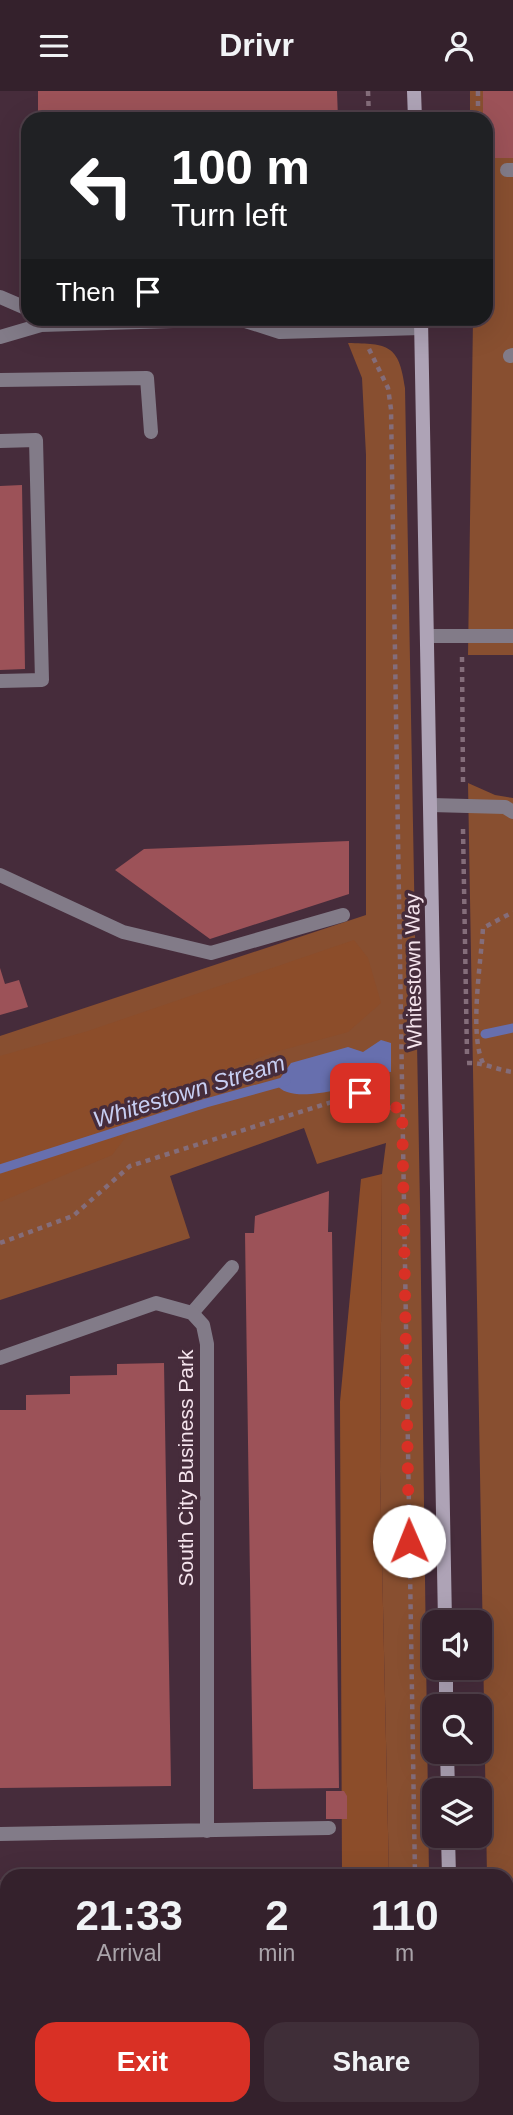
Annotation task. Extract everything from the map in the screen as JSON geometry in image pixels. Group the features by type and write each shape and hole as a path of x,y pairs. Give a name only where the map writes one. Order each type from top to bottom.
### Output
{"street":[{"path":"414,91 415,112"},
{"path":"0,297 21,306"},
{"path":"0,337 38,326"},
{"path":"260,326 281,332 374,326"},
{"name":"Whitestown Way","path":"421,326 445,1610"},
{"path":"0,380 147,378 151,432"},
{"path":"0,441 36,440 42,680 0,681"},
{"path":"428,636 513,636"},
{"path":"431,805 507,805"},
{"path":"0,875 123,932 211,953 343,915"},
{"path":"0,1358 156,1303 192,1313 232,1266"},
{"name":"South City Business Park","path":"192,1313 203,1325 207,1344 207,1831"},
{"path":"0,1834 329,1828"},
{"path":"449,1848 449,1869"}],"path":[{"path":"368,91 369,112"},
{"path":"478,91 478,112"},
{"path":"368,338 369,350 388,388 391,409 415,1869"},
{"path":"462,649 463,783"},
{"path":"463,829 467,1054"},
{"path":"513,912 483,928 477,1017 478,1053 483,1063 492,1069 513,1072"},
{"path":"467,1063 483,1063"},
{"path":"0,1243 73,1216 130,1166 360,1093 375,1109 402,1107"}],"shaded area":[{"path":"470,91 513,91 513,655 468,655 473,326 493,326 493,112 470,112"},
{"path":"348,343 373,344 389,349 399,363 405,388 425,1610 422,1610 422,1680 426,1680 427,1694 422,1694 422,1764 427,1764 428,1778 422,1778 422,1848 429,1848 429,1869 389,1869 380,1472 382,1174 386,1143 317,1164 304,1128 170,1176 190,1238 0,1300 0,1036 366,915 366,455 362,378"},
{"path":"468,783 495,795 513,798 513,1869 487,1869 487,1848 492,1848 492,1778 485,1778 485,1764 492,1764 492,1694 484,1694 484,1680 492,1680 492,1610 482,1610"},
{"path":"354,940 368,958 381,1003 348,1032 275,1052 158,1095 112,1155 0,1202 0,1056 88,1031"},
{"path":"382,1174 380,1472 389,1869 342,1869 340,1402 361,1179"}],"water":[{"path":"381,1040 391,1043 391,1072 369,1071 363,1084 304,1094 283,1090 276,1084 291,1063 348,1047 363,1052"}],"building":[{"path":"38,91 337,91 338,112 38,112"},
{"path":"483,91 513,91 513,158 493,158 493,112 483,112"},
{"path":"22,485 25,669 0,670 0,486"},
{"path":"349,841 349,894 210,939 115,870 144,849"},
{"path":"0,968 5,984 19,980 28,1007 0,1015"},
{"path":"329,1191 328,1232 332,1232 339,1788 253,1789 245,1233 254,1233 255,1216"},
{"path":"164,1363 171,1786 0,1788 0,1410 26,1410 26,1395 70,1394 70,1376 117,1375 117,1364"},
{"path":"326,1791 344,1791 347,1796 347,1819 326,1819"}],"waterway":[{"name":"Whitestown Stream","path":"485,1034 513,1028"},
{"name":"Whitestown Stream","path":"0,1169 206,1103 286,1081"}],"route":[{"path":"360,1093 375,1109 402,1107 409,1541"}]}
